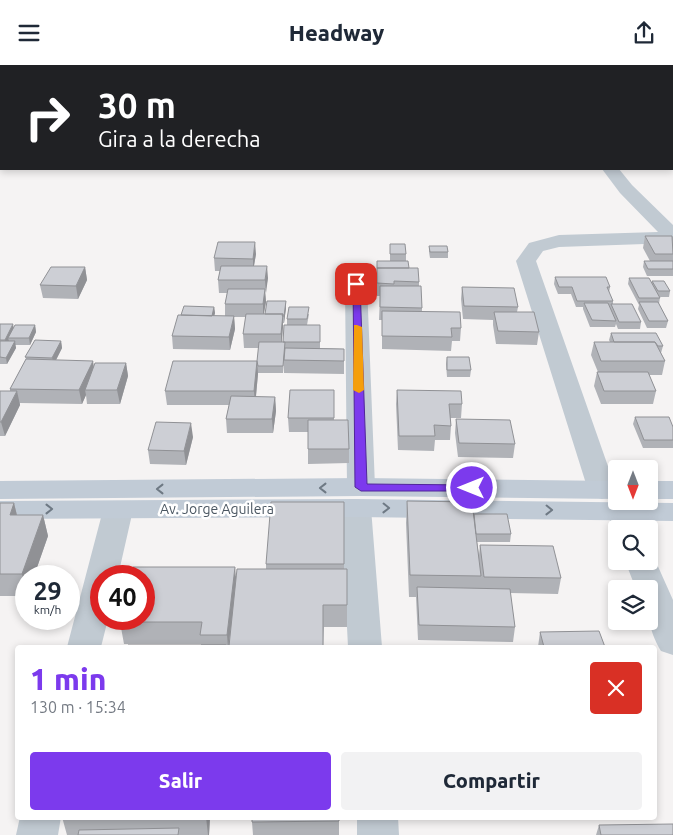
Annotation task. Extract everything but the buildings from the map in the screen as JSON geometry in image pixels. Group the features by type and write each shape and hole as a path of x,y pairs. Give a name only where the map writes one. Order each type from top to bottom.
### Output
{"street":[{"path":"611,170 626,189 673,236"},
{"path":"608,481 526,261 536,247 559,241 673,236"},
{"path":"356,284 358,498 365,645"},
{"name":"Av. Jorge Aguilera","path":"0,490 608,505"},
{"path":"658,490 673,490"},
{"name":"Av. Jorge Aguilera","path":"0,510 118,510 358,498"},
{"path":"84,645 118,510"},
{"name":"Av. Jorge Aguilera","path":"657,510 673,512"},
{"path":"645,570 673,643"},
{"path":"37,835 40,820"},
{"path":"377,820 378,835"}],"slow traffic":[{"path":"357,327 359,390"}],"route":[{"path":"356,284 361,487 472,488"}]}
